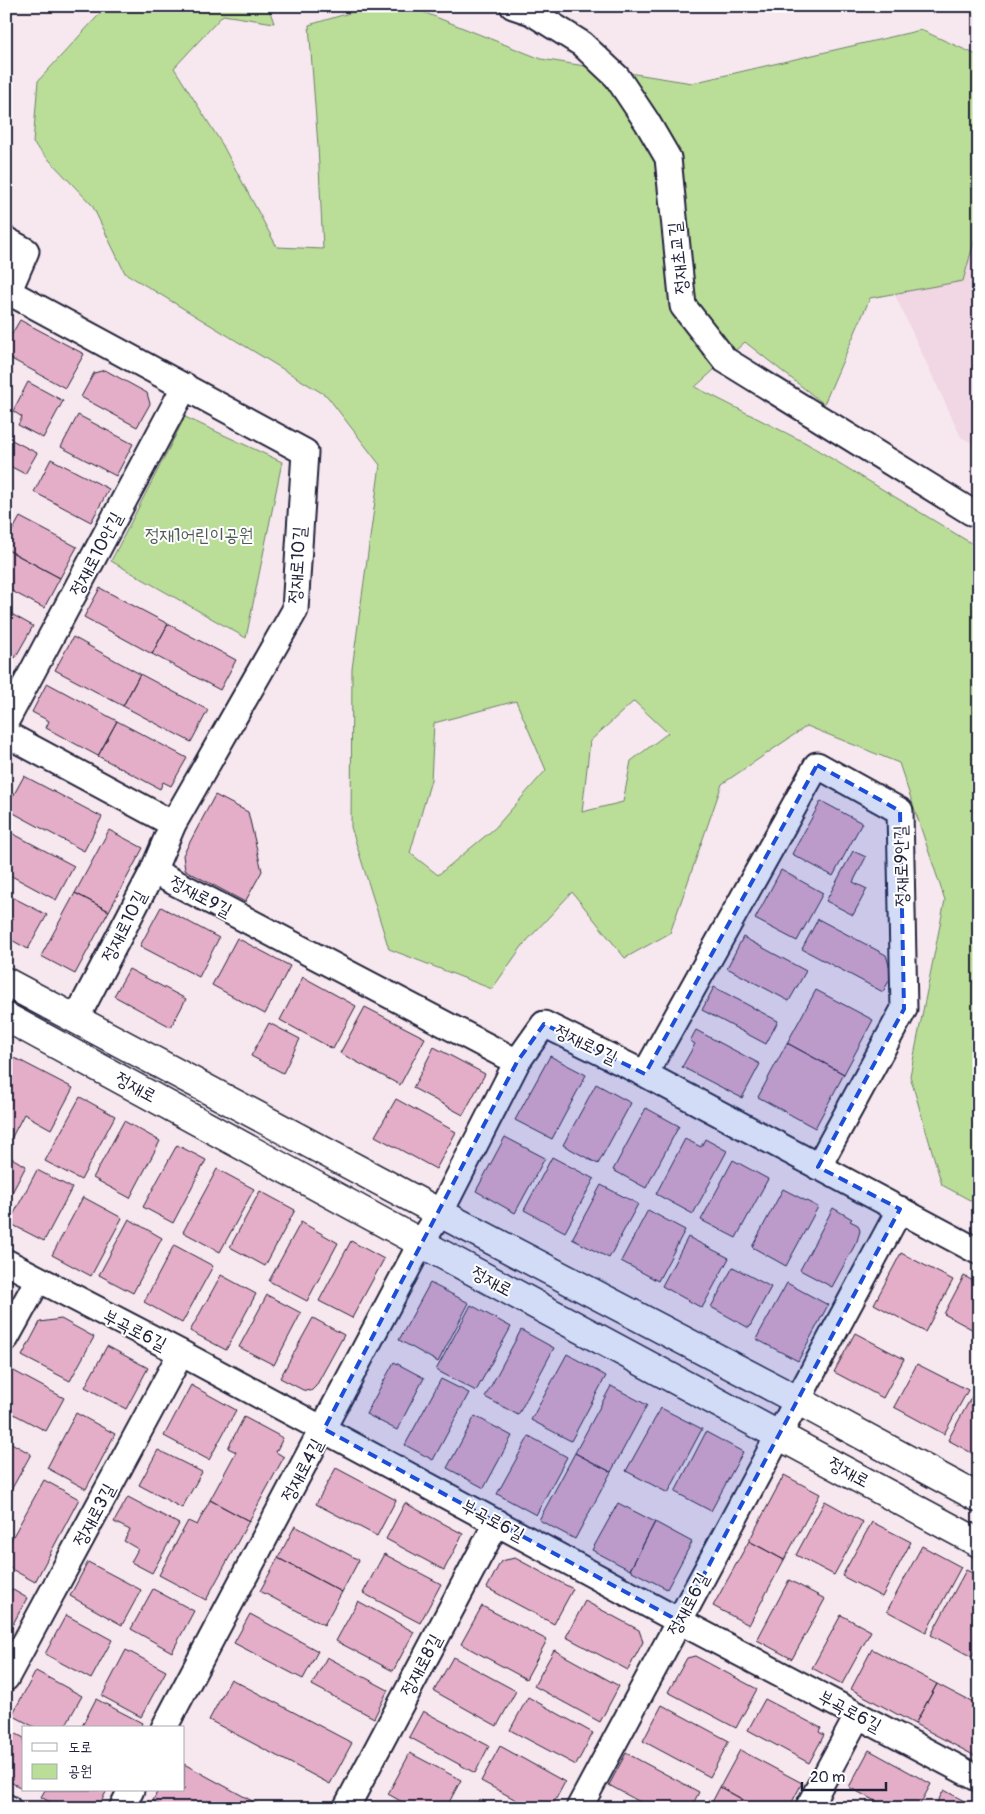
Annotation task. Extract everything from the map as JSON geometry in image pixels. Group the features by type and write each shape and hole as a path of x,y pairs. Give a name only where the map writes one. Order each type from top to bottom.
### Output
{"street":[{"name":"정재초교길","path":"513,6 531,12 582,44 617,78 647,122 668,158 683,306 725,360 971,512 979,515"},
{"path":"6,240 26,251 8,295"},
{"name":"정재로10길","path":"8,295 185,386 305,452 295,610 173,824 153,871 76,1019"},
{"name":"정재로10안길","path":"6,721 185,386"},
{"path":"6,734 173,824"},
{"name":"정재로9안길","path":"645,1074 817,765 900,811 904,1009 818,1167"},
{"name":"정재로9길","path":"153,871 518,1062 544,1024 645,1074 979,1252"},
{"name":"정재로","path":"6,982 979,1498"},
{"name":"정재로","path":"6,1017 979,1543"},
{"name":"정재로4길","path":"165,1726 421,1243 440,1213 518,1062"},
{"name":"정재로6길","path":"579,1808 779,1434 799,1401 900,1209"},
{"name":"부곡로6길","path":"6,1262 181,1353 979,1779"},
{"path":"6,1338 38,1280"},
{"name":"정재로3길","path":"6,1678 181,1353"},
{"name":"정재로8길","path":"346,1808 497,1522"},
{"path":"808,1808 858,1715"},
{"path":"122,1808 130,1792"}],"highlighted area":[{"path":"817,765 900,811 904,1009 818,1167 900,1209 679,1621 324,1429 517,1062 544,1024 645,1074"}],"shaded area":[{"path":"979,116 979,447 961,437 881,265"}],"green space":[{"path":"107,6 268,6 274,23 223,15 174,68 222,144 277,247 323,249 309,25 373,6 408,6 541,59 692,83 921,30 979,56 979,224 963,281 870,298 824,404 745,342 695,387 806,443 979,548 979,1205 942,1185 910,1076 945,900 899,763 807,726 722,784 670,933 625,958 572,892 523,945 492,989 389,949 351,827 352,669 380,465 327,396 125,273 92,205 33,143 38,81","holes":["516,701 546,770 495,828 438,875 410,853 431,780 434,723","634,701 668,733 631,761 623,802 582,812 590,741"]},
{"name":"정재1어린이공원","path":"185,417 282,462 246,638 111,561"}],"building":[{"path":"20,320 84,354 65,388 6,356 6,344"},
{"path":"105,370 147,393 150,404 137,427 81,397 94,373"},
{"path":"28,382 63,401 43,438 18,425 22,417 13,411"},
{"path":"78,415 133,444 116,476 61,447"},
{"path":"6,437 37,453 25,474 6,464"},
{"path":"51,459 109,489 91,522 34,492"},
{"path":"20,517 77,547 60,578 6,549 6,542"},
{"path":"6,549 60,578 44,608 6,588"},
{"path":"100,588 168,624 152,654 84,617"},
{"path":"6,611 33,626 15,658 6,653"},
{"path":"168,624 236,660 220,690 152,654"},
{"path":"73,637 140,674 123,706 55,670"},
{"path":"140,674 208,710 191,742 123,706"},
{"path":"47,683 117,721 98,756 46,728 49,721 32,712"},
{"path":"117,721 187,758 171,786 163,782 160,789 98,756"},
{"path":"24,776 102,817 84,851 6,809"},
{"path":"215,795 248,812 262,871 245,902 185,870 183,855"},
{"path":"821,801 862,823 833,876 792,854"},
{"path":"6,830 74,866 56,900 6,873"},
{"path":"109,830 143,848 109,911 75,893"},
{"path":"853,851 866,857 853,882 867,889 853,915 826,901"},
{"path":"781,870 823,893 797,941 755,919"},
{"path":"75,893 109,911 75,974 41,956"},
{"path":"6,894 47,915 28,949 6,937"},
{"path":"161,907 219,938 199,977 140,946"},
{"path":"818,919 886,955 892,975 883,992 802,949"},
{"path":"743,937 806,971 789,1001 727,968"},
{"path":"237,938 290,966 265,1014 212,985"},
{"path":"129,969 186,999 171,1027 114,996"},
{"path":"303,977 356,1006 333,1049 280,1020"},
{"path":"714,987 778,1021 766,1044 702,1010"},
{"path":"816,990 873,1020 844,1074 787,1043"},
{"path":"365,1007 425,1038 400,1085 340,1053"},
{"path":"269,1023 300,1039 283,1073 251,1056"},
{"path":"696,1030 760,1064 742,1098 682,1067 695,1044 690,1041"},
{"path":"787,1043 844,1074 815,1128 758,1097"},
{"path":"434,1047 485,1074 463,1115 413,1088"},
{"path":"6,1056 19,1060 73,1088 51,1129 24,1114 12,1137 6,1134"},
{"path":"550,1056 586,1075 552,1139 515,1120"},
{"path":"596,1084 631,1103 598,1164 563,1145"},
{"path":"80,1097 115,1116 81,1180 45,1161"},
{"path":"396,1099 456,1132 436,1169 375,1136"},
{"path":"646,1108 679,1126 646,1188 613,1170"},
{"path":"124,1121 160,1141 130,1198 93,1178"},
{"path":"505,1137 545,1158 515,1213 476,1191"},
{"path":"685,1139 701,1147 705,1139 727,1151 693,1214 656,1194"},
{"path":"177,1145 206,1160 173,1223 143,1207"},
{"path":"6,1155 26,1166 6,1204"},
{"path":"552,1157 594,1179 565,1232 524,1210"},
{"path":"733,1160 768,1179 736,1238 701,1220"},
{"path":"217,1169 254,1189 220,1252 183,1232"},
{"path":"37,1170 72,1188 44,1241 9,1223"},
{"path":"601,1185 638,1204 609,1258 572,1239"},
{"path":"783,1189 818,1207 786,1266 752,1247"},
{"path":"260,1191 295,1210 265,1266 230,1247"},
{"path":"83,1197 122,1218 91,1276 52,1255"},
{"path":"833,1208 852,1219 850,1221 858,1225 860,1231 857,1241 832,1287 800,1270"},
{"path":"648,1210 685,1230 658,1281 621,1261"},
{"path":"129,1219 162,1238 133,1293 99,1275"},
{"path":"301,1222 338,1243 307,1301 269,1281"},
{"path":"688,1237 729,1258 702,1308 662,1286"},
{"path":"351,1241 384,1259 352,1318 319,1301"},
{"path":"174,1245 213,1266 182,1323 144,1302"},
{"path":"901,1253 953,1280 925,1332 874,1304"},
{"path":"733,1267 771,1287 749,1328 711,1307"},
{"path":"221,1275 256,1294 226,1350 190,1331"},
{"path":"964,1276 979,1284 979,1333 944,1314"},
{"path":"430,1283 469,1303 438,1362 399,1340"},
{"path":"787,1283 828,1305 798,1361 756,1339"},
{"path":"267,1295 301,1313 274,1365 239,1347"},
{"path":"471,1305 511,1327 476,1391 436,1370"},
{"path":"313,1318 344,1335 316,1386 311,1391 303,1390 280,1378"},
{"path":"61,1319 94,1337 70,1381 22,1356 40,1322"},
{"path":"521,1330 554,1348 518,1415 485,1397"},
{"path":"855,1333 904,1359 883,1398 834,1372"},
{"path":"107,1346 148,1368 126,1409 85,1387"},
{"path":"567,1354 606,1376 571,1441 531,1420"},
{"path":"394,1362 424,1378 397,1430 366,1414"},
{"path":"917,1364 968,1390 944,1434 894,1407"},
{"path":"12,1370 64,1398 46,1431 6,1410 6,1380"},
{"path":"441,1379 469,1393 433,1460 405,1445"},
{"path":"191,1385 236,1410 209,1460 164,1436"},
{"path":"611,1386 647,1405 611,1472 575,1453"},
{"path":"972,1396 979,1400 979,1457 948,1440"},
{"path":"661,1408 702,1429 668,1493 626,1471"},
{"path":"76,1413 115,1434 86,1489 47,1468"},
{"path":"475,1416 512,1436 484,1488 447,1468"},
{"path":"244,1417 283,1438 276,1452 284,1457 249,1521 210,1500 236,1452 228,1448"},
{"path":"706,1432 743,1452 711,1511 675,1492"},
{"path":"529,1436 567,1457 536,1515 497,1494"},
{"path":"6,1440 31,1454 10,1492 6,1490"},
{"path":"158,1450 202,1472 182,1508 139,1485"},
{"path":"575,1453 611,1472 575,1539 539,1520"},
{"path":"336,1468 396,1500 377,1536 316,1504"},
{"path":"784,1475 820,1494 784,1560 749,1541"},
{"path":"44,1480 79,1499 35,1582 6,1566 6,1549"},
{"path":"128,1497 179,1524 152,1573 131,1562 138,1549 124,1541 130,1530 114,1522"},
{"path":"210,1500 249,1521 206,1600 159,1575 188,1521 197,1525"},
{"path":"825,1501 863,1522 834,1575 796,1555"},
{"path":"405,1503 463,1534 444,1570 386,1539"},
{"path":"618,1503 655,1522 630,1570 592,1550"},
{"path":"655,1522 692,1542 667,1589 630,1570"},
{"path":"872,1522 911,1542 882,1597 842,1576"},
{"path":"295,1526 359,1560 342,1592 278,1558"},
{"path":"749,1541 784,1560 749,1625 713,1606"},
{"path":"922,1546 961,1567 926,1632 887,1611"},
{"path":"384,1554 441,1584 420,1623 363,1593"},
{"path":"278,1558 342,1592 324,1625 260,1591"},
{"path":"515,1558 573,1589 554,1624 487,1588 501,1561"},
{"path":"88,1562 141,1590 122,1625 70,1596"},
{"path":"966,1570 979,1576 979,1643 972,1657 931,1635"},
{"path":"789,1580 825,1599 792,1659 757,1640"},
{"path":"6,1586 27,1598 7,1635 6,1635"},
{"path":"153,1589 194,1611 172,1652 131,1629"},
{"path":"358,1601 414,1632 393,1671 336,1641"},
{"path":"585,1601 639,1630 643,1642 628,1670 566,1637"},
{"path":"482,1606 547,1640 526,1679 461,1644"},
{"path":"250,1614 318,1651 303,1679 234,1643"},
{"path":"66,1615 112,1640 91,1679 45,1654"},
{"path":"841,1615 871,1631 842,1684 812,1668"},
{"path":"872,1649 937,1684 915,1724 851,1689"},
{"path":"126,1650 166,1671 141,1717 102,1696"},
{"path":"554,1650 619,1686 600,1722 534,1686"},
{"path":"695,1656 757,1689 736,1728 668,1692 687,1658"},
{"path":"327,1657 388,1690 374,1718 312,1685"},
{"path":"453,1657 516,1691 497,1726 434,1691"},
{"path":"36,1671 82,1696 65,1726 32,1726 12,1715"},
{"path":"231,1679 352,1743 330,1784 209,1720"},
{"path":"937,1684 979,1706 979,1758 915,1724"},
{"path":"528,1697 593,1733 576,1765 510,1730"},
{"path":"96,1699 142,1723 141,1726 82,1726"},
{"path":"765,1699 821,1728 819,1732 824,1735 809,1763 748,1730"},
{"path":"662,1705 729,1741 710,1777 643,1741"},
{"path":"423,1711 489,1746 475,1773 409,1737"},
{"path":"7,1729 22,1737 22,1788 6,1780"},
{"path":"500,1746 565,1782 551,1808 531,1808 481,1781"},
{"path":"740,1750 802,1783 789,1808 758,1808 720,1787"},
{"path":"869,1750 931,1784 918,1808 888,1808 849,1787"},
{"path":"410,1753 461,1780 446,1808 413,1808 388,1794"},
{"path":"626,1753 699,1792 691,1808 651,1808 609,1785"},
{"path":"185,1765 265,1808 166,1808 153,1801 157,1792 185,1792"},
{"path":"720,1787 758,1808 709,1808"},
{"path":"944,1790 977,1808 934,1808"},
{"path":"44,1792 106,1792 98,1808 61,1808 41,1797"},
{"path":"479,1799 495,1808 475,1808"}]}
